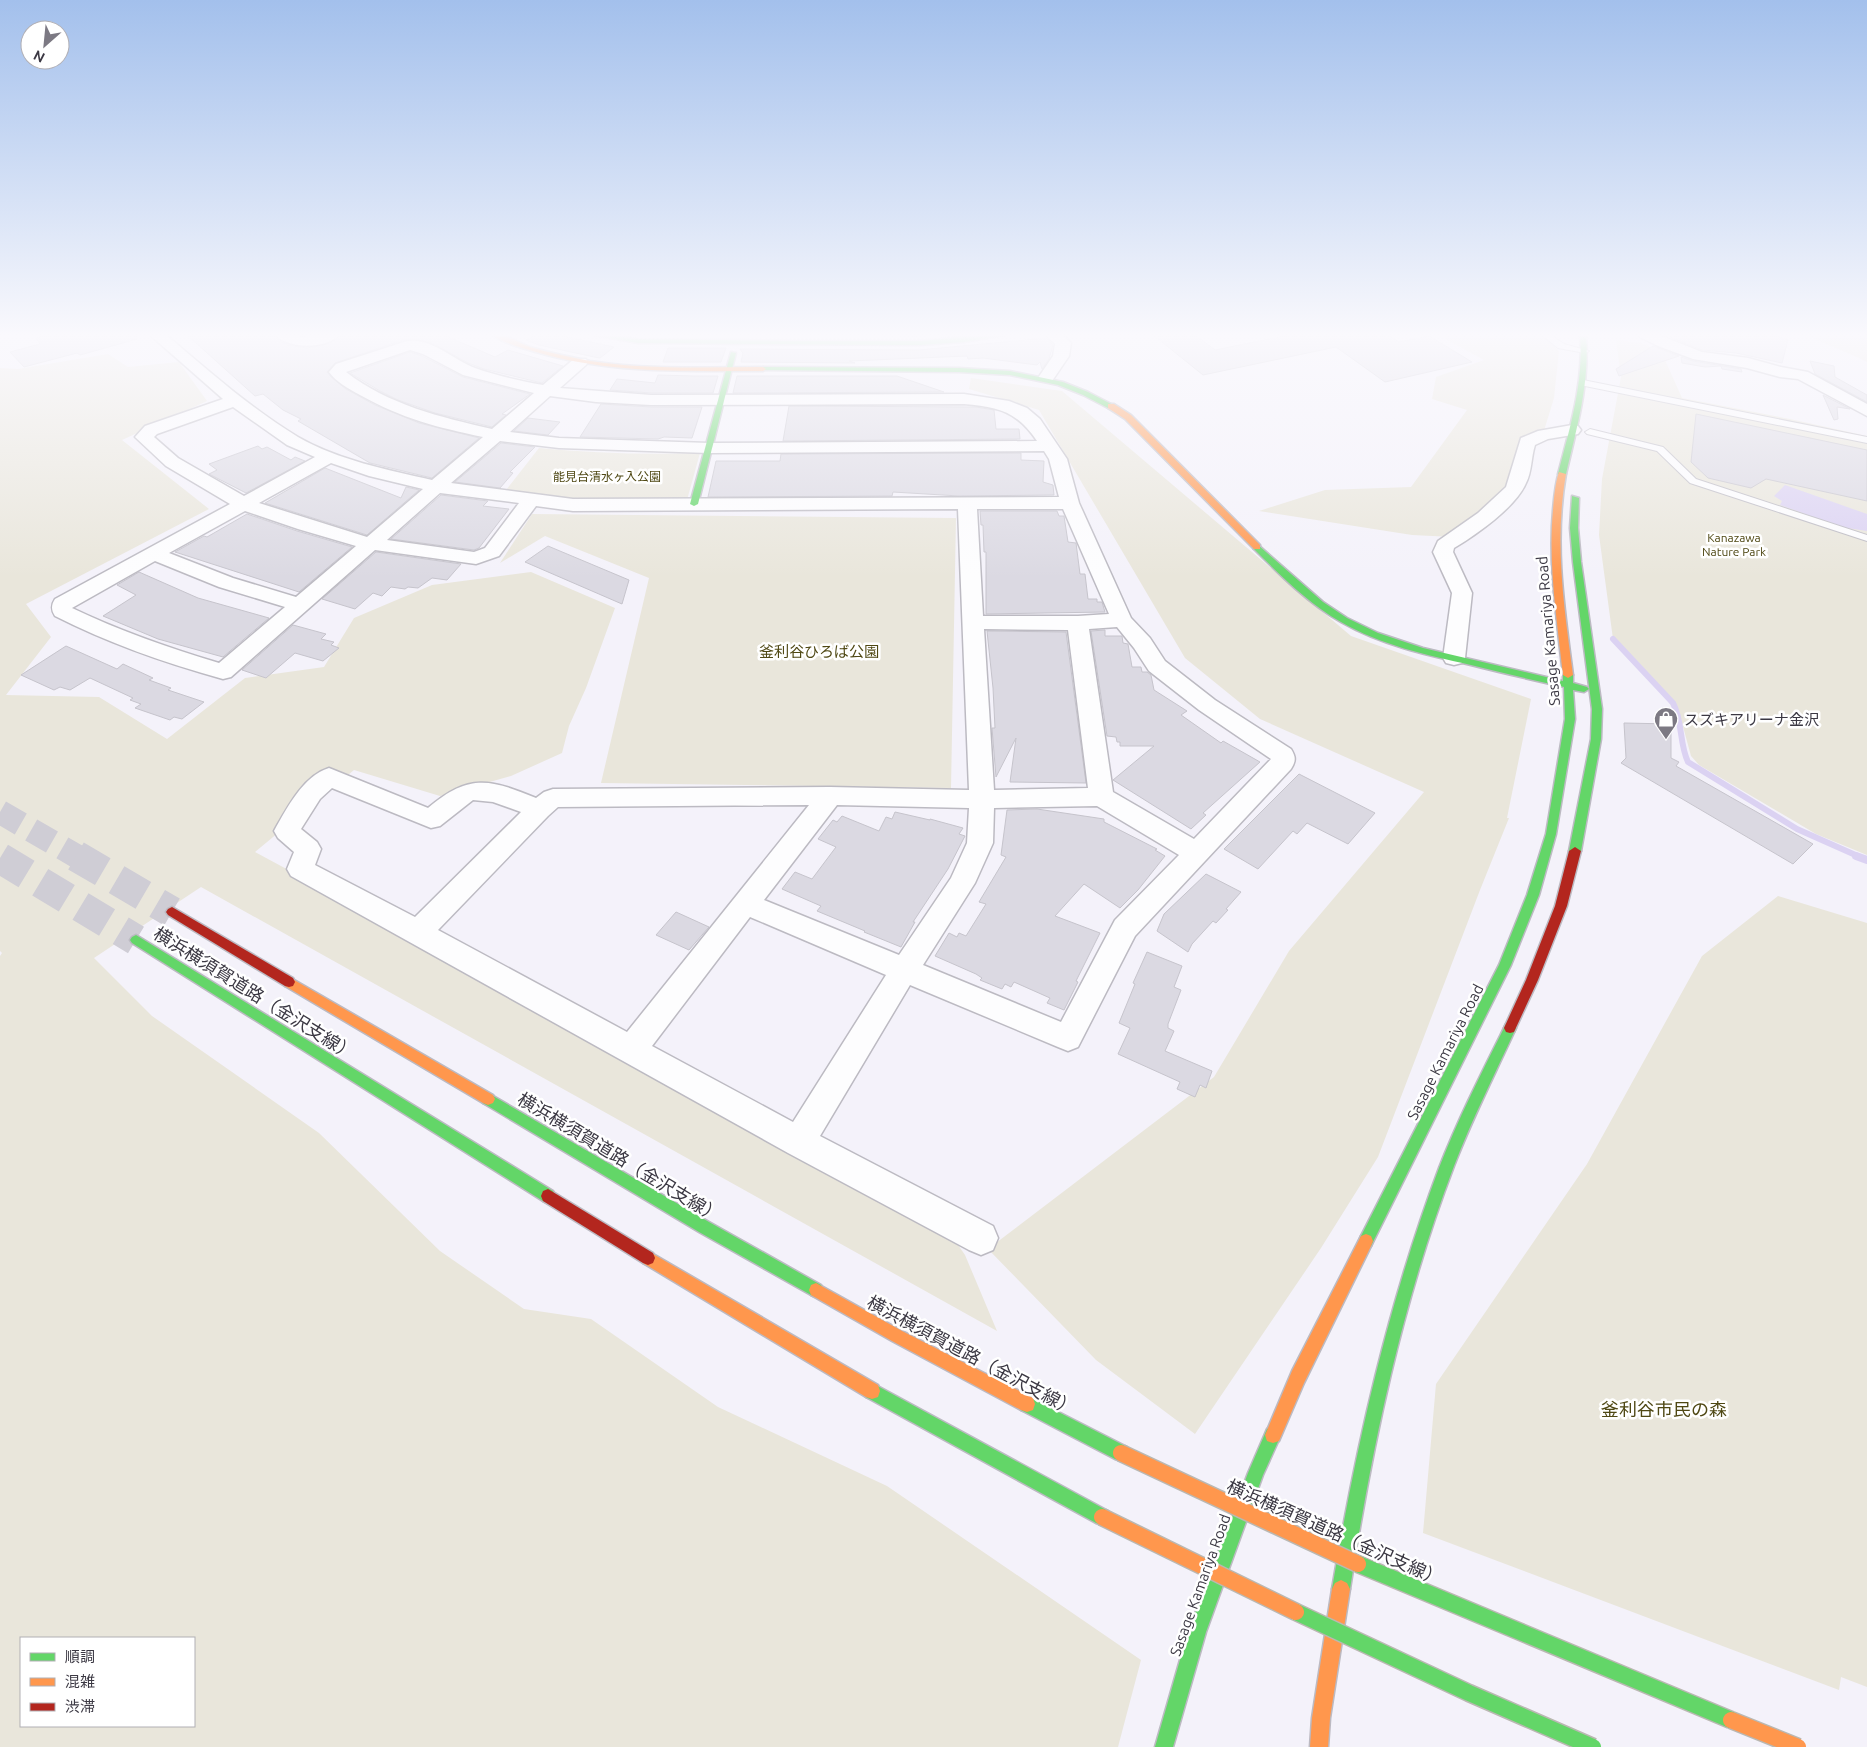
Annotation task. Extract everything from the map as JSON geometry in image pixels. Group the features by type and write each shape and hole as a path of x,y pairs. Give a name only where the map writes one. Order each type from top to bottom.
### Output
{"main road":[{"path":"694,504 718,416"},
{"path":"1127,416 1288,578 1316,603 1350,625 1381,639 1595,692"},
{"name":"Sasage Kamariya Road","path":"1164,1747 1197,1632 1256,1474 1298,1377 1505,965 1533,896 1552,834 1570,719 1569,685 1555,541 1558,482 1585,431 1585,416"},
{"path":"1319,1747 1321,1718 1353,1511 1382,1374 1439,1187 1463,1127 1532,980 1561,906 1577,843 1596,739 1597,709 1577,562 1574,528 1575,488"},
{"name":"横浜横須賀道路（金沢支線）","path":"172,912 704,1228 897,1336 1121,1454 1321,1548 1556,1648 1798,1747"},
{"name":"横浜横須賀道路（金沢支線）","path":"136,940 673,1274 874,1392 1102,1517 1318,1623 1546,1728 1593,1747"}],"street":[{"path":"193,416 151,430 144,437 172,462 244,504 305,525 371,544 476,558 492,552 531,500"},
{"path":"256,416 293,441 329,457 375,472 437,487 531,500 573,504 1070,503"},
{"path":"417,416 429,420 496,434 593,446 709,448 1050,446"},
{"path":"329,457 62,604 62,611 143,647 223,672 517,416"},
{"path":"746,904 1068,1038 1125,928 1283,763 1282,755 1207,705 1157,666 1142,643 1122,620 1070,503 1058,459 1034,423 1025,416"},
{"path":"1454,658 1462,593 1443,552 1445,545 1458,539 1513,491 1522,466 1522,457 1527,442 1544,435 1585,431"},
{"path":"800,1142 905,969 962,883 974,860 980,843 982,799 967,503"},
{"path":"153,553 200,575 302,605"},
{"path":"972,622 1078,623 1122,620"},
{"path":"1078,623 1100,797"},
{"path":"539,809 518,800 478,790 459,797 431,819 329,777 312,793 287,831 308,849 300,869 800,1142 981,1238"},
{"path":"418,932 539,809 554,798 830,796 982,799 1100,797 1197,852"},
{"path":"632,1049 830,796"}],"lane":[{"path":"1746,416 1867,440"},
{"path":"1585,431 1660,449 1693,481 1867,538"}],"green space":[{"path":"0,416 175,416 122,440 209,509 26,604 51,637 6,695 99,697 167,739 245,678 324,667 354,618 432,585 531,572 615,608 586,688 569,726 562,753 511,776 440,796 354,770 255,852 943,1223 965,1255 997,1331 201,887 94,958 152,1016 319,1133 440,1251 524,1309 591,1319 718,1407 887,1486 1141,1660 1118,1747 0,1747 0,956 2,953 0,951"},
{"path":"1042,416 1091,416 1351,636 1531,699 1507,818 1509,818 1378,1157 1321,1248 1195,1434 1096,1360 988,1249 1214,1077 1289,951 1424,792 1260,719 1185,658"},
{"path":"1463,416 1549,416 1543,434 1524,439 1510,490 1453,537 1412,535 1259,511 1325,490 1411,487"},
{"name":"Kanazawa Nature Park","path":"1614,416 1772,416 1867,436 1867,855 1816,834 1699,765 1691,756 1681,719 1642,666 1613,639 1599,535 1602,479"},
{"name":"能見台清水ヶ入公園","path":"539,448 619,453 700,453 687,500 578,499 506,490"},
{"name":"釜利谷ひろば公園","path":"532,514 956,518 951,788 601,783 649,578 545,536 500,563"},
{"name":"釜利谷市民の森","path":"1778,896 1867,923 1867,1687 1841,1677 1839,1690 1423,1533 1436,1384 1587,1164 1702,956"}],"shaded area":[{"path":"1785,485 1867,514 1867,531 1841,527 1780,505 1782,501 1774,496"}],"building":[{"path":"294,416 401,416 419,423 479,438 432,478 370,463 298,421 301,419"},
{"path":"445,416 505,416 492,427"},
{"path":"594,416 699,416 692,438 580,437"},
{"path":"787,416 995,416 996,429 1019,429 1020,439 783,441"},
{"path":"1696,416 1867,450 1867,501 1766,479 1751,488 1708,478 1691,462"},
{"path":"1832,416 1838,416 1838,419 1834,420"},
{"path":"528,418 560,422 548,435 514,431"},
{"path":"501,443 535,447 510,472 513,473 500,488 455,482"},
{"path":"258,446 262,449 267,447 291,460 295,457 305,461 246,493 209,474 217,470 209,464"},
{"path":"1021,453 1021,460 1044,461 1043,482 1053,485 1054,495 959,496 893,492 892,496 708,497 716,461 780,461 781,454"},
{"path":"325,468 401,498 406,487 419,490 367,535 265,503"},
{"path":"441,495 488,501 483,506 509,509 479,548 474,550 391,539"},
{"path":"980,511 1057,511 1059,516 1064,516 1068,542 1076,543 1080,574 1085,574 1088,599 1097,599 1097,602 1102,602 1105,612 986,614 986,552 984,552 983,525 981,525"},
{"path":"247,514 352,547 299,592 175,552 204,536 207,537"},
{"path":"548,546 629,580 622,604 525,562"},
{"path":"376,552 461,564 447,580 432,578 418,588 391,587 382,596 373,593 355,609 322,599"},
{"path":"139,572 198,598 269,618 223,657 158,639 103,616 136,595 117,585"},
{"path":"293,625 326,634 321,639 334,642 331,645 339,648 323,661 295,653 266,678 242,670"},
{"path":"1105,630 1105,636 1122,636 1123,643 1128,644 1132,667 1141,667 1142,672 1147,672 1151,675 1154,690 1187,711 1181,715 1221,743 1223,741 1260,762 1203,813 1206,815 1191,829 1113,780 1154,746 1120,746 1120,742 1117,742 1116,737 1107,736 1091,631"},
{"path":"987,631 1066,632 1086,783 1010,782 1016,738 996,777 992,728 995,728 993,688"},
{"path":"66,646 117,669 123,664 153,678 149,680 171,688 168,690 204,702 182,719 174,717 170,720 135,708 141,704 130,700 133,698 90,678 70,690 60,687 54,690 21,675"},
{"path":"1624,723 1671,724 1671,758 1679,762 1676,766 1813,844 1793,864 1621,763 1626,758"},
{"path":"1299,774 1375,813 1348,844 1307,823 1297,834 1293,831 1258,869 1224,849"},
{"path":"1037,809 1104,819 1104,822 1157,849 1155,850 1165,856 1138,890 1120,908 1084,884 1055,916 1100,933 1064,1010 1047,1003 1050,998 1014,982 1011,987 1005,984 1002,989 980,980 982,978 976,974 935,956 949,933 957,937 959,933 966,936 986,904 979,902 1006,857 1001,855 1007,810"},
{"path":"895,812 963,828 959,834 965,836 948,869 913,922 915,922 901,947 817,911 821,906 782,889 795,872 812,879 836,847 818,839 833,820 837,822 842,816 879,831 886,817 892,819"},
{"path":"1206,874 1241,892 1216,923 1213,921 1192,944 1188,952 1157,931 1164,914"},
{"path":"676,912 709,927 689,950 656,935"},
{"path":"1147,952 1182,966 1174,987 1181,990 1168,1024 1168,1028 1174,1031 1165,1051 1212,1071 1206,1088 1200,1085 1195,1097 1177,1089 1180,1082 1118,1054 1130,1028 1119,1023 1135,984 1133,983"}],"waterway":[{"path":"1613,639 1673,703 1688,762 1797,829 1860,857"},
{"path":"1856,856 1867,860"}],"tunnel":[{"path":"0,812 78,857"},
{"path":"76,856 172,912"},
{"path":"0,858 136,940"}],"traffic: fast":[{"path":"694,504 717,416"},
{"path":"1562,474 1577,416"},
{"path":"1575,498 1574,528 1577,562 1597,709 1596,739 1575,851"},
{"path":"1257,547 1309,596 1332,613 1374,635 1421,650 1584,689"},
{"path":"1366,1241 1505,965 1533,895 1551,834 1570,719 1568,675"},
{"path":"136,940 548,1196"},
{"path":"1341,1589 1369,1436 1393,1336 1422,1236 1446,1167 1472,1106 1510,1028"},
{"path":"488,1099 704,1227 816,1290"},
{"path":"872,1391 1102,1517"},
{"path":"1027,1404 1121,1453"},
{"path":"1164,1747 1197,1632 1256,1473 1273,1435"},
{"path":"1358,1564 1731,1720"},
{"path":"1296,1612 1469,1693 1593,1747"}],"traffic: slow":[{"path":"1126,416 1257,547"},
{"path":"1562,474 1555,524 1555,549 1556,574 1568,675"},
{"path":"289,982 488,1099"},
{"path":"1273,1435 1298,1377 1366,1241"},
{"path":"648,1258 872,1391"},
{"path":"816,1290 897,1336 1027,1404"},
{"path":"1121,1453 1358,1564"},
{"path":"1102,1517 1296,1612"},
{"path":"1319,1747 1321,1718 1341,1589"},
{"path":"1731,1720 1798,1747"}],"traffic: jam":[{"path":"1510,1028 1532,980 1561,906 1575,851"},
{"path":"172,912 289,982"},
{"path":"548,1196 648,1258"}],"place":[{"name":"スズキアリーナ金沢","path":"1666,740"}]}
